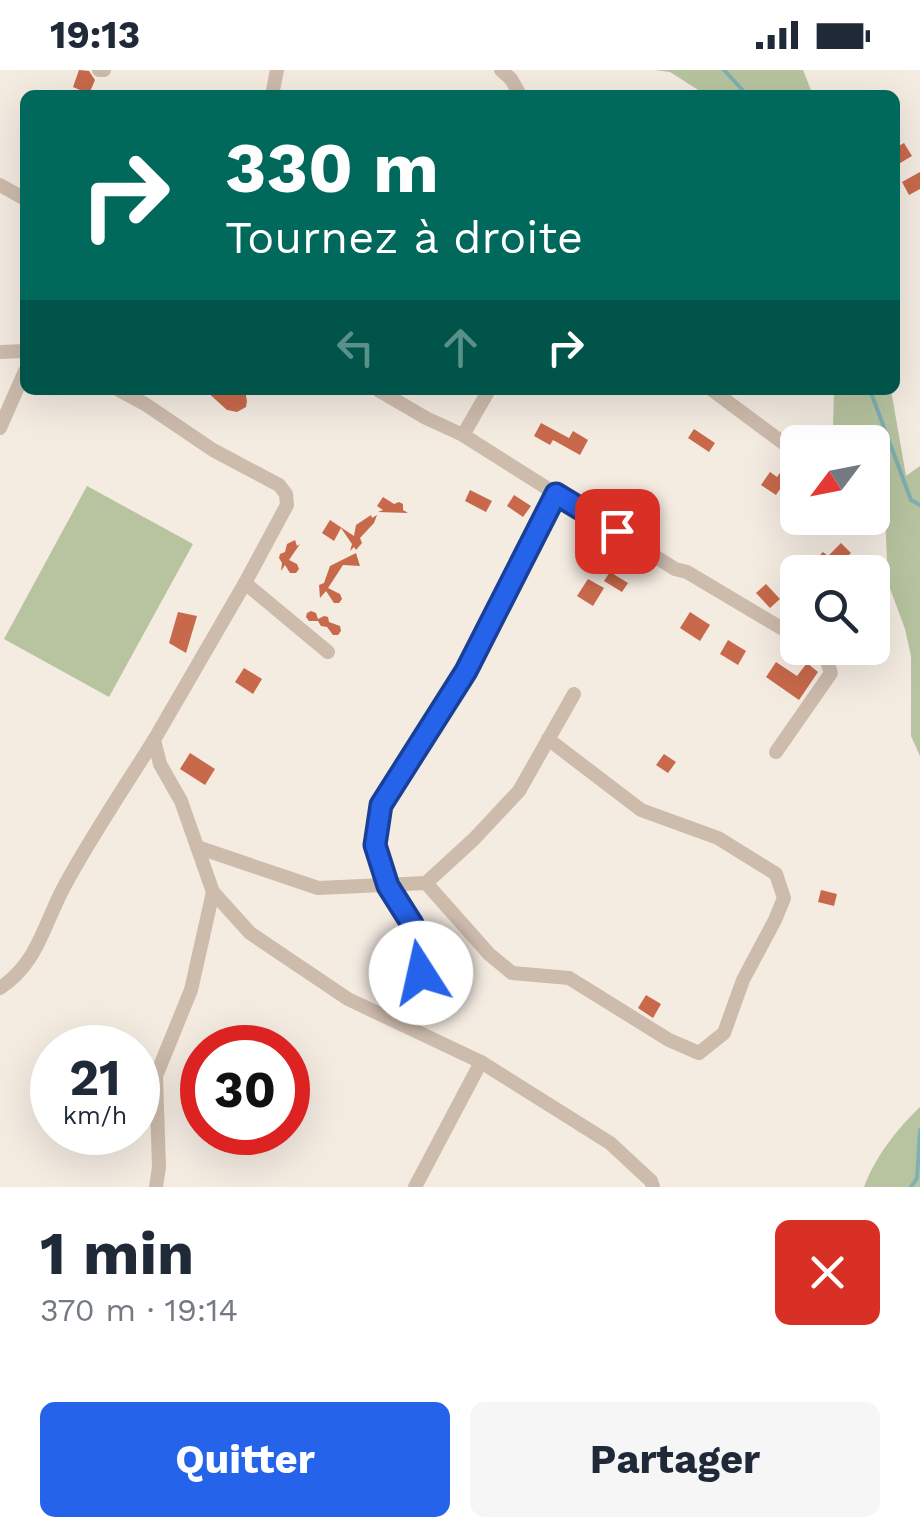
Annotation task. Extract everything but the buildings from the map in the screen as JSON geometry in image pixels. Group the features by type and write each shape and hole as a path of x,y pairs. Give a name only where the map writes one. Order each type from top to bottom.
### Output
{"street":[{"path":"501,70 517,90"},
{"path":"0,428 20,382"},
{"path":"387,395 463,435 675,568 780,627"},
{"path":"463,435 486,395"},
{"path":"719,395 780,441"},
{"path":"0,988 36,951 63,887 154,740 287,505 286,494 279,486 213,450 149,397"},
{"path":"399,1022 421,973 422,946 388,886 375,845 381,805 466,671 556,494"},
{"path":"246,583 328,652"},
{"path":"776,752 831,673 828,665"},
{"path":"197,847 318,888 426,883 474,840 519,791 574,694"},
{"path":"426,883 512,973 569,978 669,1040 699,1053 724,1033 743,980 784,898 776,874 718,838 641,810 548,739"},
{"path":"154,740 160,764 181,801 213,892 250,933 348,999 481,1062 610,1144 653,1187"},
{"path":"156,1187 156,1076 191,990 213,892"},
{"path":"415,1187 481,1062"}],"green space":[{"path":"655,70 803,70 811,90 698,90 670,72"},
{"path":"834,395 892,395 906,476 920,466 920,756 911,736 911,656 890,588 890,555 887,555 890,425 833,425"},
{"path":"87,486 193,544 109,697 4,639"},
{"path":"920,1107 920,1187 864,1187 888,1144"}],"waterway":[{"path":"724,70 742,90"},
{"path":"872,395 911,500 920,505"},
{"path":"911,1187 917,1178 920,1130"}],"route":[{"path":"421,973 422,946 388,886 375,845 381,805 466,671 556,494 617,531"}]}
